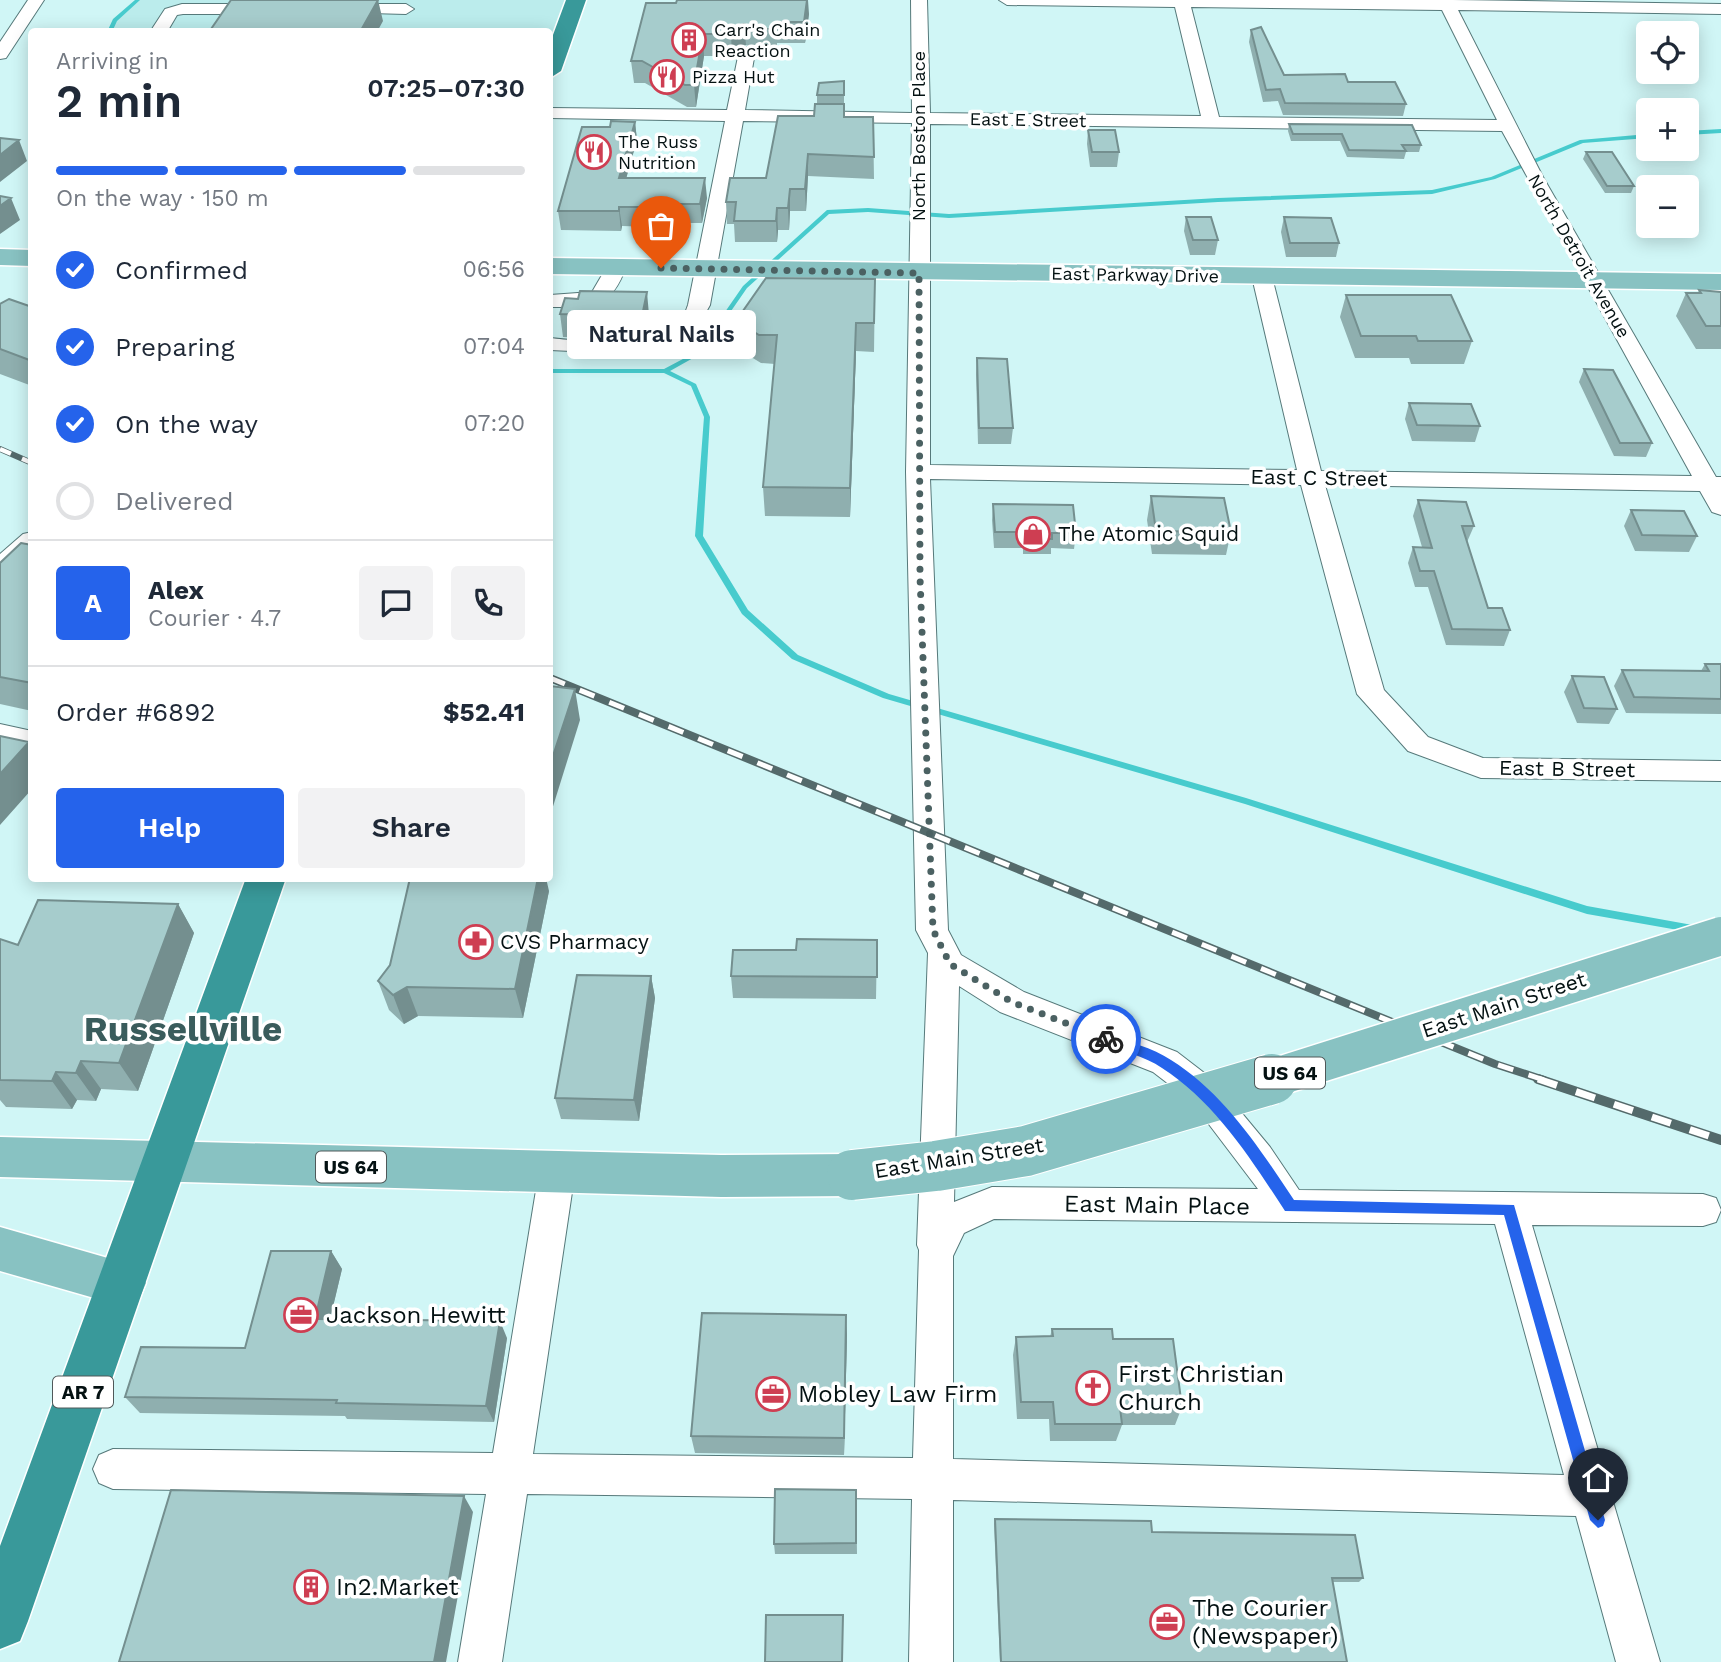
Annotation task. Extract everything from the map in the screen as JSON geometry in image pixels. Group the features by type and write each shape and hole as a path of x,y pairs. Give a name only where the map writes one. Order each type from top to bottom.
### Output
{"highway":[{"path":"553,63 576,0"},
{"name":"AR 7","path":"0,1621 265,882"}],"main road":[{"path":"0,257 28,258"},
{"name":"East Parkway Drive","path":"553,266 1721,282"},
{"name":"East Main Street","path":"165,1163 721,1177 852,1175 936,1166 1026,1151 1268,1080 1721,936"},
{"name":"US 64","path":"0,1157 165,1163"},
{"path":"0,1249 122,1283"}],"street":[{"path":"0,54 36,0"},
{"name":"North Boston Place","path":"919,0 921,118 918,472 922,681 932,836 933,930 944,951"},
{"path":"1007,0 1716,8"},
{"path":"1181,1 1212,123"},
{"name":"North Detroit Avenue","path":"1447,3 1519,150 1593,281 1715,484 1721,507"},
{"path":"213,24 225,9"},
{"path":"161,28 171,12 281,9"},
{"path":"322,9 406,11"},
{"path":"553,344 621,348 662,345 677,340 686,331 699,304 737,116 747,52"},
{"name":"East E Street","path":"553,113 1506,126"},
{"path":"553,301 599,299 607,293 616,267"},
{"path":"1262,277 1311,478"},
{"name":"East C Street","path":"918,472 1715,484"},
{"name":"East B Street","path":"1311,478 1371,694 1418,744 1481,768 1721,771"},
{"path":"0,535 28,542"},
{"path":"0,568 28,544"},
{"path":"0,734 28,740"},
{"path":"944,951 950,964 1012,1002 1165,1062 1204,1092 1258,1157 1290,1207"},
{"path":"931,1662 935,1256 944,951"},
{"path":"480,1662 557,1172"},
{"name":"East Main Place","path":"935,1256 951,1221 992,1203 1703,1210"},
{"path":"1509,1209 1638,1662"},
{"path":"113,1469 933,1479 1591,1496"}],"shaded area":[{"path":"138,0 576,0 553,65 553,28 111,28 115,20"}],"building":[{"path":"231,0 378,0 362,28 212,28"},
{"path":"677,0 807,0 804,22 776,22 776,29 756,29 744,24 732,29 731,34 703,34 694,85 685,85 642,61 631,61 646,3 676,3"},
{"path":"1261,27 1284,75 1345,74 1348,82 1395,82 1406,104 1285,103 1280,89 1266,90 1251,30"},
{"path":"844,81 844,95 817,95 819,83"},
{"path":"815,104 844,104 844,117 873,117 874,157 808,154 805,189 790,189 788,208 777,208 776,221 734,221 736,202 726,202 730,178 766,178 778,116 814,116"},
{"path":"611,121 635,122 619,178 705,178 700,204 653,204 653,207 619,207 619,211 558,211 582,127 610,127"},
{"path":"1289,124 1412,125 1421,145 1402,145 1406,151 1349,150 1342,134 1293,134"},
{"path":"1088,130 1115,130 1119,152 1092,152"},
{"path":"0,138 19,140 0,155"},
{"path":"1586,152 1612,152 1634,186 1607,186"},
{"path":"0,196 11,198 0,206"},
{"path":"1186,217 1211,217 1218,240 1193,240"},
{"path":"1284,217 1331,218 1339,243 1290,243"},
{"path":"766,278 875,279 874,323 856,323 850,488 763,487 777,335 759,335 736,321"},
{"path":"1699,290 1721,292 1721,326 1706,326 1686,293 1701,293"},
{"path":"580,291 647,292 642,316 560,314 565,298 578,299"},
{"path":"1346,295 1451,295 1472,341 1418,341 1416,336 1361,336"},
{"path":"9,299 28,306 28,360 0,349 0,304"},
{"path":"977,358 1007,359 1013,428 979,428"},
{"path":"1584,369 1613,370 1652,443 1620,443"},
{"path":"1409,403 1471,404 1480,426 1417,425"},
{"path":"1151,496 1224,498 1231,532 1156,531"},
{"path":"1418,500 1466,502 1474,526 1462,526 1488,608 1502,608 1510,630 1452,629 1434,571 1420,571 1413,547 1432,548"},
{"path":"993,504 1073,505 1076,533 1052,533 1052,539 1025,539 1024,532 995,532"},
{"path":"1631,510 1684,511 1697,536 1642,535"},
{"path":"21,543 28,544 28,682 0,677 0,563"},
{"path":"1705,664 1721,664 1721,699 1634,697 1622,670 1709,671"},
{"path":"1572,676 1604,677 1617,709 1584,708"},
{"path":"553,686 575,689 553,756"},
{"path":"0,736 28,742 28,743 0,774"},
{"name":"CVS Pharmacy","path":"409,882 537,882 515,989 407,987 393,995 378,981 390,965"},
{"path":"38,900 178,904 119,1063 81,1061 76,1073 56,1072 52,1081 0,1080 0,939 18,945"},
{"path":"797,939 877,940 877,977 731,976 733,950 796,950"},
{"path":"577,975 651,976 634,1100 555,1098"},
{"path":"271,1251 331,1251 315,1319 500,1321 486,1406 336,1403 337,1400 125,1397 141,1347 245,1348"},
{"name":"Mobley Law Firm","path":"702,1313 846,1315 844,1438 691,1436"},
{"name":"First Christian Church","path":"1052,1329 1112,1329 1113,1339 1173,1339 1182,1407 1120,1408 1122,1424 1055,1424 1053,1402 1021,1402 1016,1337 1053,1336"},
{"path":"775,1489 856,1490 856,1543 774,1544"},
{"name":"In2.Market","path":"171,1490 464,1496 434,1662 119,1662"},
{"name":"The Courier (Newspaper)","path":"995,1519 1151,1521 1152,1532 1355,1535 1363,1578 1332,1578 1347,1662 1001,1662"},
{"path":"766,1615 843,1615 842,1662 765,1662"}],"waterway":[{"path":"111,28 115,20 138,0"},
{"path":"1699,132 1721,131"},
{"path":"665,371 700,352 745,287 827,212 868,210 949,216 1218,200 1432,192 1493,178 1582,141 1636,137"},
{"path":"553,371 665,371"},
{"path":"665,371 694,385 707,417 699,536 745,612 795,657 886,696 1246,801 1587,910 1695,929"}],"railway":[{"path":"0,449 28,461"},
{"path":"553,679 1495,1064 1544,1080"},
{"path":"1538,1079 1721,1140"}],"way so far":[{"path":"661,268 919,273 920,577 924,716 932,836 933,930 950,964 1012,1002 1106,1039"}],"place":[{"name":"Carr's Chain Reaction","path":"689,40"},
{"name":"Pizza Hut","path":"667,77"},
{"name":"The Russ Nutrition","path":"594,152"},
{"name":"Natural Nails","path":"661,268"},
{"name":"The Atomic Squid","path":"1033,534"},
{"name":"CVS Pharmacy","path":"476,942"},
{"name":"Jackson Hewitt","path":"301,1315"},
{"name":"First Christian Church","path":"1093,1388"},
{"name":"Mobley Law Firm","path":"773,1394"},
{"name":"In2.Market","path":"311,1587"},
{"name":"The Courier (Newspaper)","path":"1167,1622"}],"district":[{"name":"Russellville","path":"183,1029"}],"route":[{"path":"1106,1039 1165,1062 1204,1092 1258,1157 1290,1207 1509,1209 1598,1520"}]}
